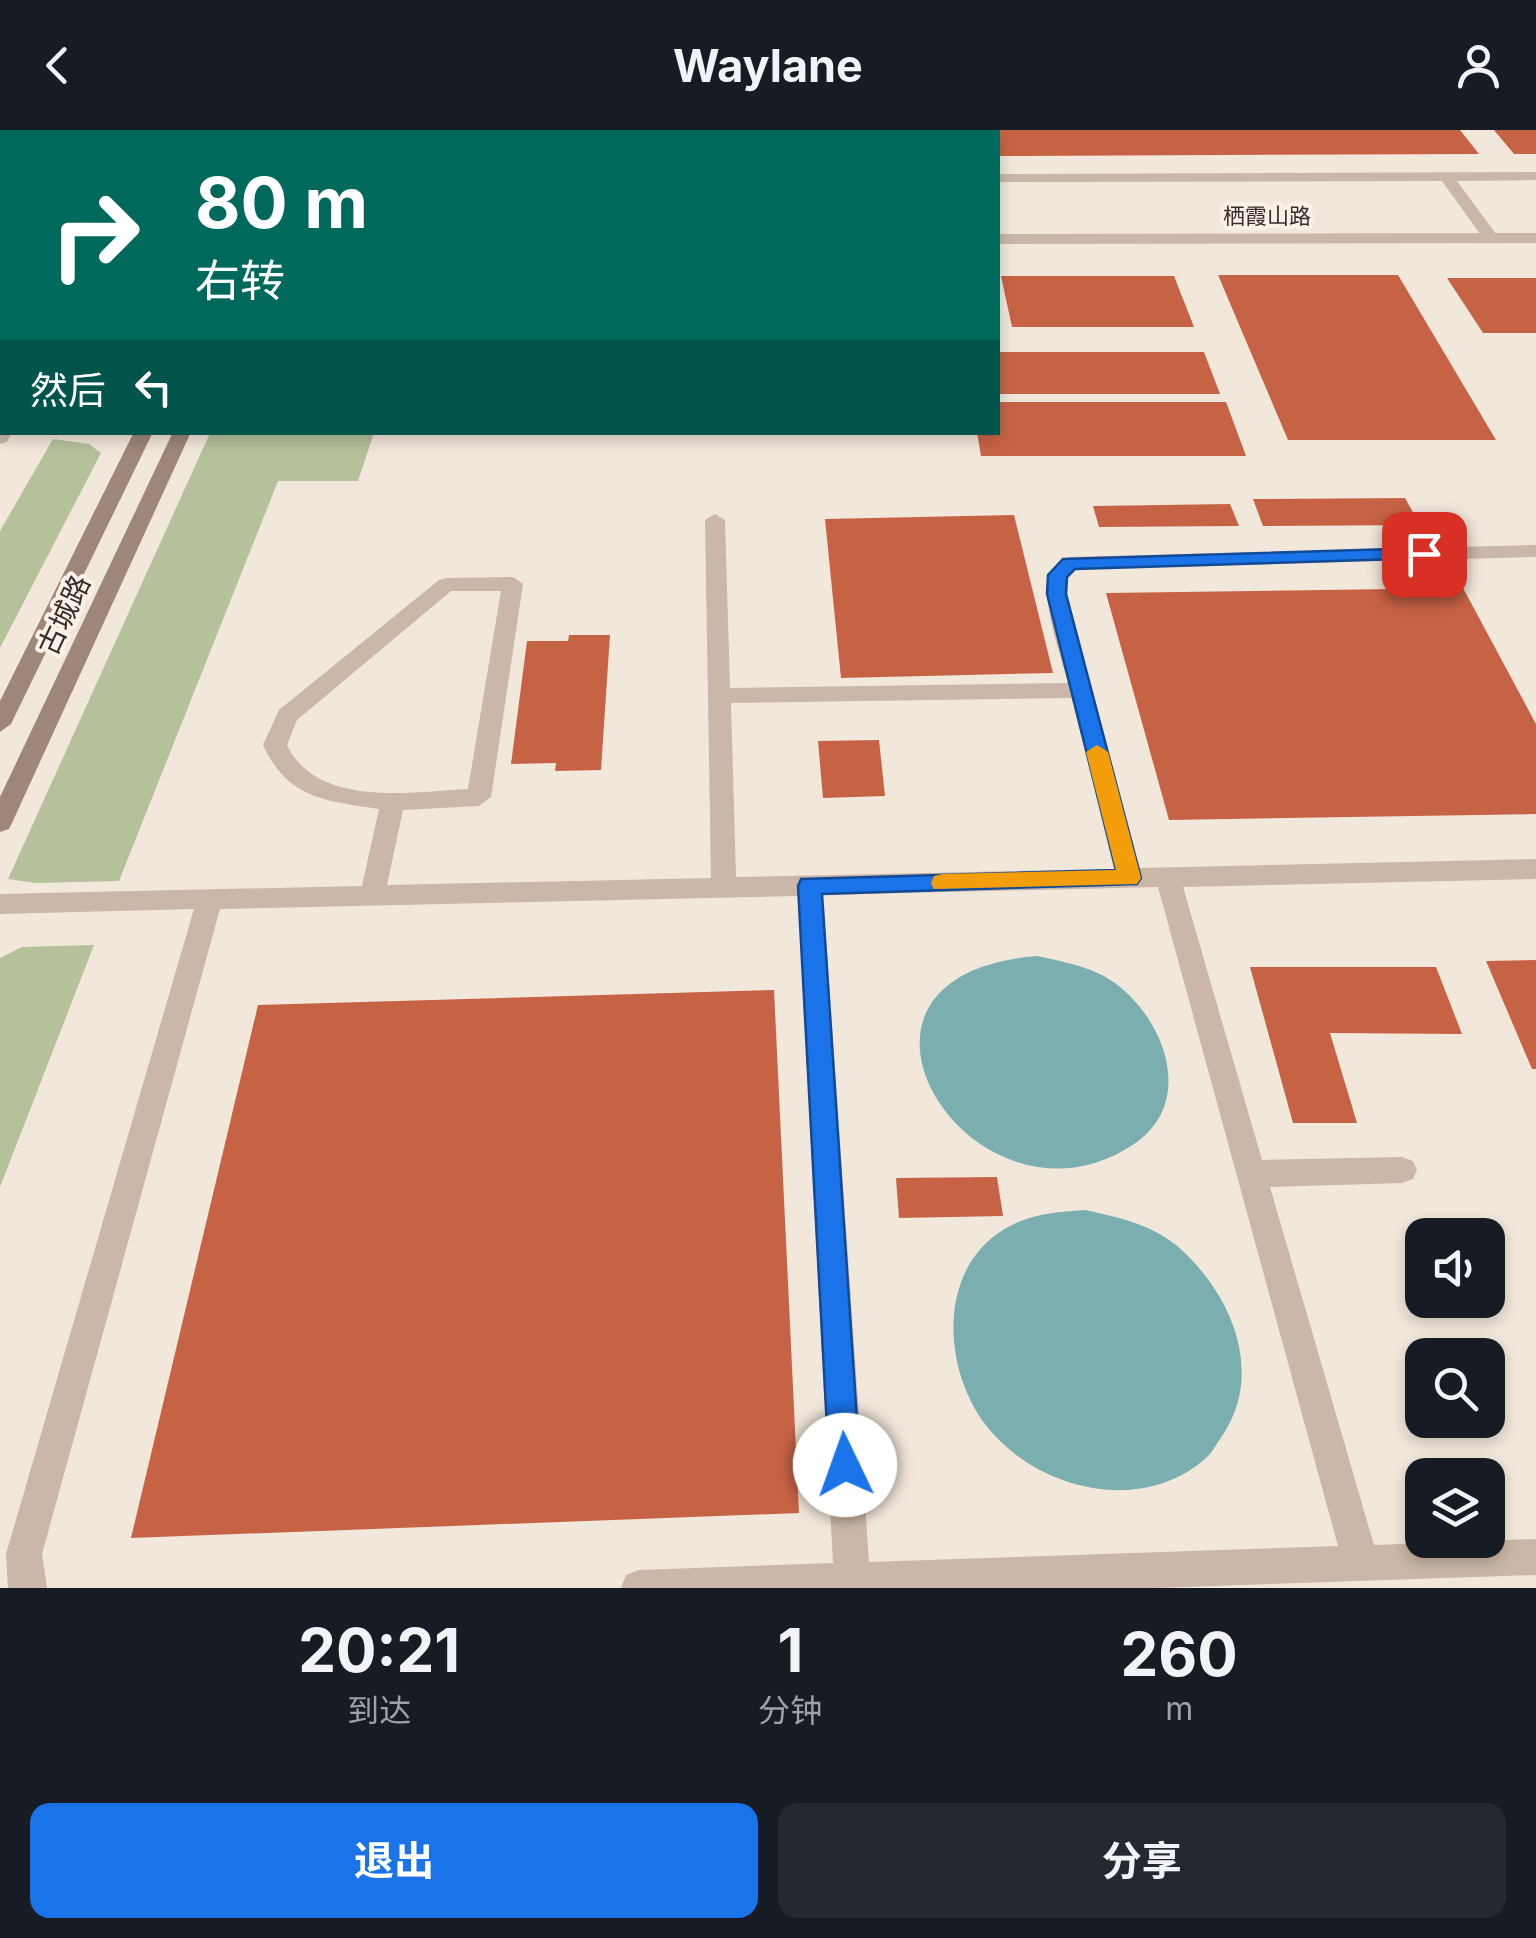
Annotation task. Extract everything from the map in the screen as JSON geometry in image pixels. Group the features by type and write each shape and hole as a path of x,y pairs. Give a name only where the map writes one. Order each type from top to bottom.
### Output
{"main road":[{"name":"古城路","path":"0,724 143,435"},
{"name":"古城路","path":"0,823 181,435"}],"street":[{"path":"1446,176 1491,238"},
{"path":"1000,178 1536,176"},
{"name":"栖霞山路","path":"1000,240 1536,238"},
{"path":"716,520 724,888"},
{"path":"1129,878 1056,594 1058,575 1070,563 1536,552"},
{"path":"513,584 479,796 393,802 308,787 282,767 275,745 287,716 446,585 513,584"},
{"path":"719,696 1081,690"},
{"path":"372,896 393,802"},
{"path":"0,904 1536,869"},
{"path":"1168,878 1361,1563"},
{"path":"810,886 852,1580"},
{"path":"29,1588 25,1585 24,1554 210,900"},
{"path":"1252,1174 1402,1170"},
{"path":"638,1588 1536,1557"}],"green space":[{"path":"209,435 373,435 358,481 278,481 119,881 36,883 8,879"},
{"path":"53,439 89,444 101,453 0,648 0,531"},
{"path":"94,945 0,1187 0,958 22,947"}],"water":[{"path":"1037,956 1088,969 1115,983 1148,1018 1166,1062 1164,1106 1153,1127 1134,1144 1075,1167 1018,1162 970,1137 936,1097 920,1052 928,1008 965,974"},
{"path":"1085,1210 1144,1227 1176,1245 1212,1284 1235,1332 1241,1357 1236,1408 1213,1450 1180,1476 1151,1486 1121,1490 1090,1488 1031,1465 1006,1447 985,1424 960,1373 954,1345 954,1316 959,1289 970,1263 988,1242 1012,1225 1057,1212"}],"building":[{"path":"1000,130 1460,130 1479,154 1000,156"},
{"path":"1494,130 1536,130 1536,154 1514,154"},
{"path":"1218,275 1398,275 1496,440 1288,440"},
{"path":"1001,276 1174,276 1194,327 1012,327"},
{"path":"1447,278 1536,278 1536,333 1483,333"},
{"path":"1000,352 1204,352 1220,394 1000,394"},
{"path":"1000,402 1226,402 1246,456 981,456 978,435 1000,435"},
{"path":"1405,498 1420,525 1263,526 1253,499"},
{"path":"1230,504 1239,526 1099,527 1093,506"},
{"path":"1014,515 1053,673 841,678 825,519"},
{"path":"1463,588 1536,724 1536,814 1169,820 1106,593"},
{"path":"569,635 610,635 601,770 555,771 556,763 511,764 527,641 568,641"},
{"path":"879,740 885,796 823,798 818,741"},
{"path":"1536,960 1536,1069 1532,1069 1486,961"},
{"path":"1250,967 1436,967 1462,1034 1330,1033 1357,1123 1293,1123"},
{"path":"774,990 799,1513 131,1538 258,1005"},
{"path":"997,1177 1003,1216 899,1218 896,1178"}],"slow traffic":[{"path":"943,883 1129,878 1097,752"}],"route":[{"path":"845,1465 810,886 1129,878 1056,594 1058,575 1070,563 1424,554"}]}
